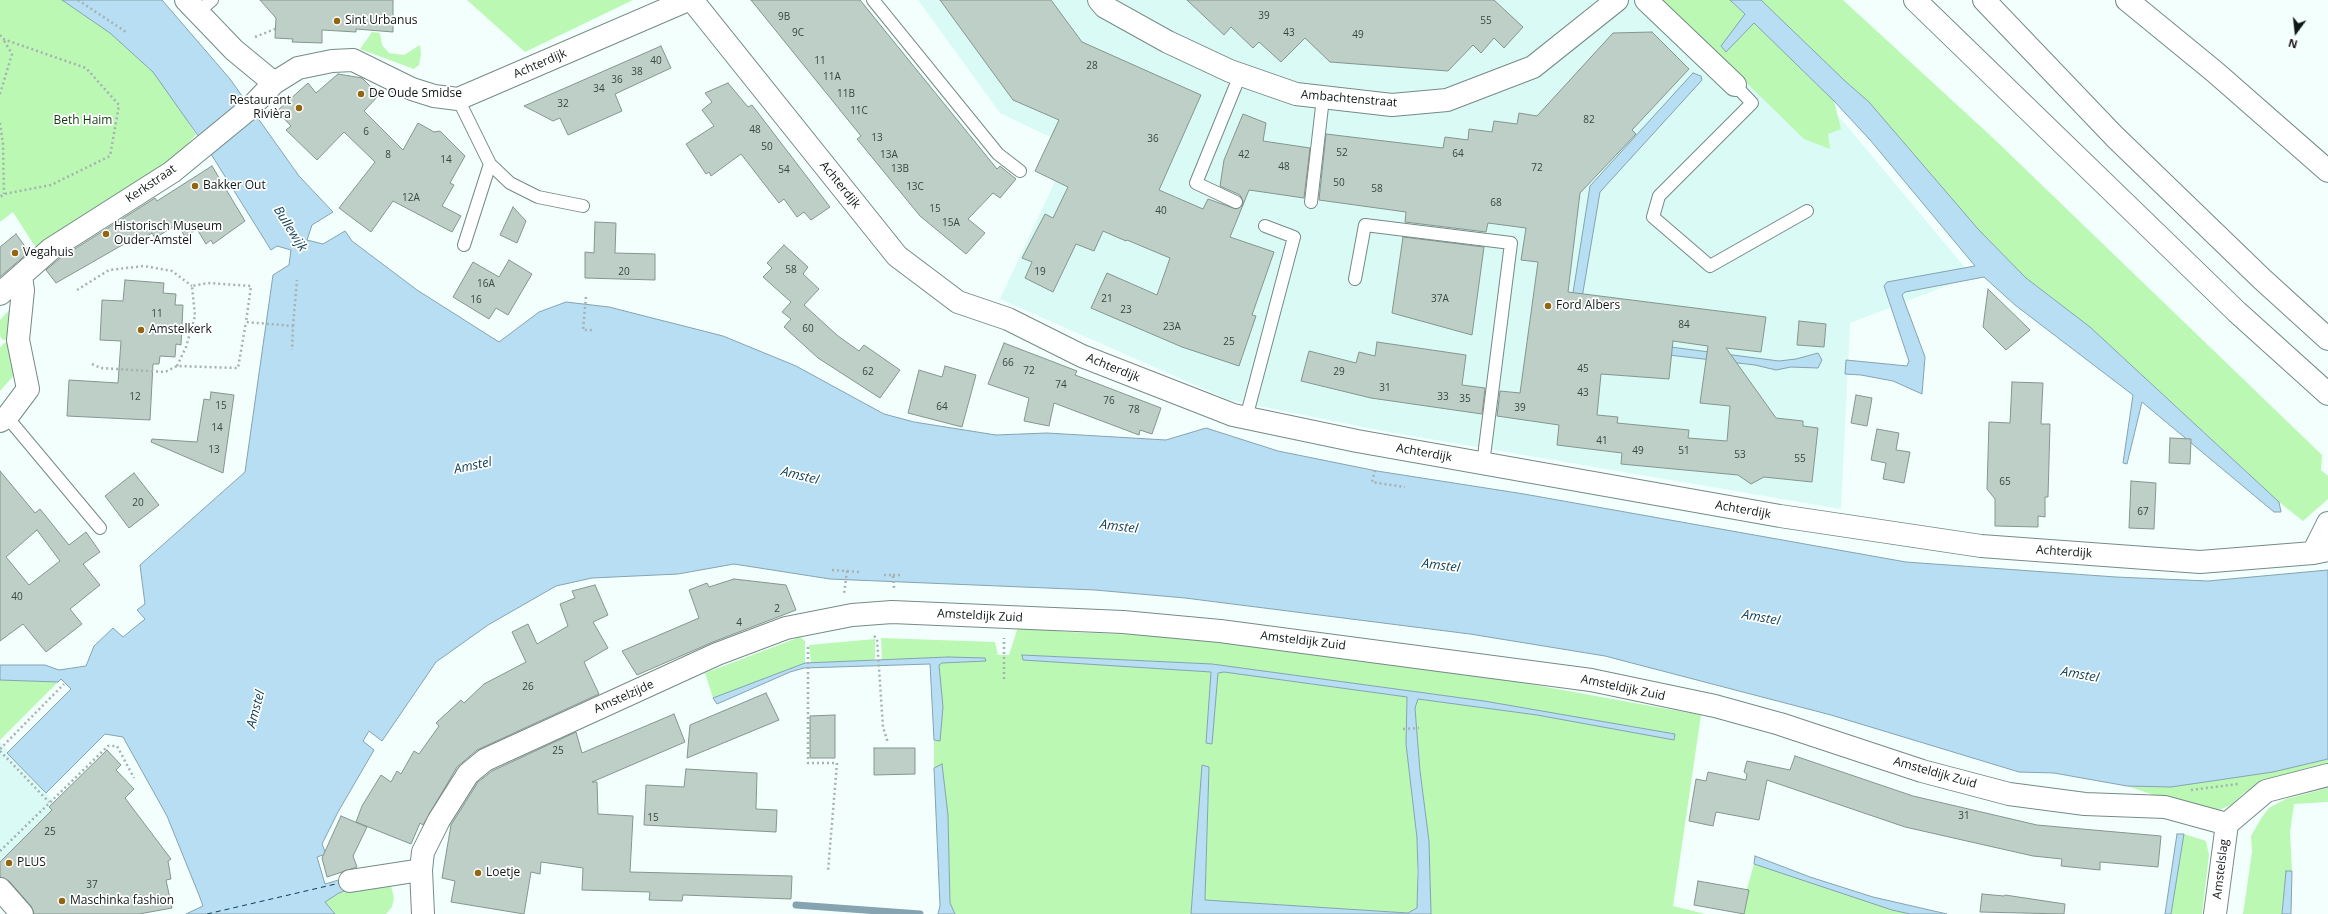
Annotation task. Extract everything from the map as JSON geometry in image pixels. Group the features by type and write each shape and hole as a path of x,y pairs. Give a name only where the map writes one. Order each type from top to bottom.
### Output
{"main road":[{"name":"Achterdijk","path":"458,99 688,0"},
{"name":"Achterdijk","path":"692,0 897,256 958,302 1008,319 1082,356 1233,416 1482,464 1780,516 1980,546 2200,562 2320,552 2328,523"},
{"name":"Ambachtenstraat","path":"1099,0 1105,7 1168,42 1240,75 1296,94 1392,105 1447,100 1533,66 1617,0"},
{"path":"1646,0 1735,84"},
{"path":"1915,0 2237,312 2328,394"},
{"path":"1984,0 2115,136 2262,279 2328,339"},
{"path":"2127,0 2215,72 2328,171"},
{"path":"198,4 234,50 274,83 298,68 332,61 353,60 412,89 434,96 458,99"},
{"name":"Kerkstraat","path":"0,294 51,249 172,172 204,144 250,108 274,83"},
{"path":"4,419 28,389 18,340 23,290 21,276"},
{"name":"Amsteldijk Zuid","path":"892,612 1123,622 1205,630 1387,652 1591,680 1715,706 1780,724 1922,771 2009,794 2085,804 2165,808 2227,824"},
{"name":"Amstelzijde","path":"423,914 420,870 423,852 439,820 468,774 485,760 717,654 786,628 852,615 892,612"},
{"path":"2227,824 2266,791 2328,775"},
{"name":"Amstelslag","path":"2215,914 2227,824"},
{"path":"350,881 420,870"}],"lane":[{"path":"873,0 998,154 1020,171"},
{"path":"1236,202 1196,183 1240,75"},
{"path":"1735,84 1752,103 1659,196 1653,217 1710,266 1807,211"},
{"path":"1311,202 1323,98"},
{"path":"458,99 490,164 510,183 538,197 583,206"},
{"path":"464,245 490,164"},
{"path":"1355,279 1364,225 1511,243 1482,464"},
{"path":"1246,418 1294,237 1265,226"},
{"path":"4,419 100,528"}],"path":[{"path":"78,0 126,32"},
{"path":"0,35 12,54 0,94"},
{"path":"0,197 4,194 51,185 110,156 119,105 86,68 3,39"},
{"path":"0,123 4,144 4,194"},
{"path":"77,290 109,270 144,266 172,271 192,286 196,316 186,347 177,366"},
{"path":"292,350 297,280"},
{"path":"92,364 101,368 165,372 177,366 238,368 251,286 208,283 192,286"},
{"path":"586,297 583,330 595,330"},
{"path":"246,322 294,326"},
{"path":"1375,470 1372,482 1405,488"},
{"path":"832,570 860,572"},
{"path":"846,583 847,571"},
{"path":"884,575 904,575"},
{"path":"893,575 894,588"},
{"path":"1004,617 1004,679"},
{"path":"878,647 884,727 888,743"},
{"path":"809,651 808,763 837,763 828,871"},
{"path":"49,802 0,750 64,684"},
{"path":"1403,729 1419,728"},
{"path":"0,851 108,746 117,746 134,778"}],"shaded area":[{"path":"918,0 1694,0 1842,120 1972,276 1850,323 1841,509 1383,431 1229,400 1000,299 1071,147 1000,113"},
{"path":"0,742 81,831 0,895"}],"green space":[{"name":"Beth Haim","path":"0,0 62,0 110,33 153,72 176,102 196,135 167,165 36,248 13,212 0,222"},
{"path":"467,0 633,0 525,52"},
{"path":"1662,0 1730,0 1745,14 1726,51 1754,23 1834,101 1841,129 1828,134 1830,149 1804,139"},
{"path":"1761,0 1843,0 1993,138 2322,455 2321,470 2328,476 2328,499 2303,521 2279,502 2090,327 2026,278 1978,229 1869,102 1845,81"},
{"path":"372,32 380,33 382,45 389,53 404,55 420,45 421,54 419,65 414,69 360,49"},
{"path":"18,301 15,339 3,340 0,336 0,320"},
{"path":"16,342 16,373 0,391 0,348 4,343"},
{"path":"1018,627 1067,632 1168,636 1317,653 1507,680 1701,715 1673,906 1705,914 1431,914 1429,841 1420,771 1415,708 1418,699 1537,715 1674,740 1674,734 1484,701 1212,664 1022,655 1024,660 1212,672 1206,743 1211,744 1218,673 1224,672 1407,697 1406,744 1417,838 1417,908 1408,913 1205,900 1209,767 1203,765 1191,914 955,914 950,903 948,815 942,765 934,768 934,740 940,741 939,665 942,663 985,661 985,658 882,660 881,638 995,642 998,655 1009,655"},
{"path":"800,637 805,641 805,663 713,698 705,673"},
{"path":"875,639 875,660 811,663 809,645"},
{"path":"0,680 58,682 0,740"},
{"path":"2328,759 2328,767 2263,781 2244,793 2231,805 2219,810 2163,798 2127,786 2171,787 2273,772"},
{"path":"2328,788 2328,802 2294,804 2290,832 2292,871 2286,871 2282,914 2243,914 2252,852 2251,836 2262,817 2269,808 2286,799"},
{"path":"2184,834 2206,841 2209,855 2202,914 2171,914"},
{"path":"1754,864 1892,910 1910,914 1740,914"},
{"path":"391,886 394,898 392,907 386,914 335,914 325,902 339,893"}],"water":[{"path":"62,0 162,0 230,79 299,176 333,212 312,225 307,240 323,244 345,231 352,241 417,290 499,342 539,312 566,302 609,307 723,336 796,366 884,414 914,422 996,435 1047,433 1166,440 1206,428 1278,451 1377,471 1524,494 1906,562 2116,577 2208,581 2328,570 2328,759 2273,772 2171,787 2127,786 2054,773 2019,772 1831,715 1605,656 1470,634 1185,598 1095,590 830,579 734,564 678,574 592,578 556,586 488,625 436,662 382,741 369,731 363,741 374,750 338,812 322,844 326,854 317,857 325,884 349,877 353,888 339,893 325,902 335,914 186,914 203,906 167,816 123,737 105,734 46,793 7,753 71,689 61,679 58,682 0,680 0,665 45,665 59,670 86,666 94,646 113,628 123,637 145,619 137,610 145,604 140,565 245,472 273,275 289,265 291,250 277,246 271,250 211,154 153,72 110,33"},
{"path":"1730,0 1761,0 1845,81 1869,102 1978,229 2026,278 2090,327 2279,502 2281,512 2274,512 2142,402 2127,464 2123,463 2133,395 2015,305 1984,277 1905,292 1902,295 1925,357 1922,394 1893,381 1861,375 1845,374 1846,360 1907,366 1909,361 1884,286 1887,282 1975,266 1871,141 1834,101 1754,23 1726,52 1721,46 1745,14"},
{"path":"1693,73 1701,76 1702,80 1600,192 1576,333 1578,335 1779,361 1796,359 1818,353 1822,360 1818,368 1791,367 1776,370 1755,365 1565,343 1590,186"},
{"path":"1022,655 1212,664 1484,701 1675,734 1674,740 1537,715 1418,699 1415,708 1420,771 1429,841 1431,914 1191,914 1202,765 1209,767 1205,900 1408,913 1417,908 1417,838 1406,744 1407,697 1224,672 1218,673 1212,744 1206,743 1211,672 1023,660"},
{"path":"948,657 985,658 986,661 942,663 939,665 943,707 940,741 934,740 930,664 804,668 790,672 717,704 713,698 805,663"},
{"path":"942,764 948,815 950,903 955,914 938,914 940,906 934,768"},
{"path":"2177,834 2184,834 2171,914 2165,914"},
{"path":"1755,856 1810,877 1873,897 1947,914 1910,914 1892,910 1754,864"},
{"path":"2286,871 2292,871 2291,914 2282,914"}],"building":[{"name":"Sint Urbanus","path":"260,0 393,0 393,32 356,29 356,32 322,30 322,43 292,42 293,39 275,38 276,18"},
{"path":"751,0 860,0 997,169 1000,166 1016,179 1000,198 993,193 968,219 985,233 966,254 920,216 857,139 861,136"},
{"path":"940,0 1051,0 1082,42 1201,95 1159,190 1203,209 1208,199 1236,209 1243,205 1230,237 1274,252 1252,315 1256,316 1239,366 1182,347 1091,308 1107,273 1157,295 1170,258 1127,240 1126,241 1103,231 1094,251 1076,244 1053,292 1025,278 1032,262 1022,258 1045,214 1053,218 1068,187 1035,171 1059,120 1013,100"},
{"path":"1187,0 1494,0 1523,27 1504,48 1494,38 1481,53 1473,45 1448,71 1330,62 1305,38 1281,62 1259,42 1253,48 1231,27 1224,35"},
{"path":"1652,32 1689,69 1632,130 1636,134 1580,193 1568,292 1766,317 1761,352 1726,348 1776,418 1803,421 1803,426 1818,428 1812,482 1764,477 1751,484 1738,475 1621,464 1622,453 1557,445 1559,425 1497,416 1500,391 1520,393 1538,262 1521,260 1526,228 1488,223 1486,232 1405,222 1406,212 1319,200 1326,134 1443,148 1445,137 1468,140 1469,129 1492,132 1494,121 1517,124 1519,113 1537,116 1613,33","holes":["1673,341 1708,346 1700,403 1730,406 1727,441 1688,438 1689,430 1617,423 1618,417 1597,415 1601,374 1669,379"]},
{"path":"661,46 671,68 615,94 622,111 568,135 560,118 553,121 524,106"},
{"path":"338,74 362,78 379,95 364,111 403,150 418,123 434,132 440,131 465,156 450,183 454,185 442,206 461,216 452,232 393,201 371,232 339,208 375,162 344,132 317,160 286,130 291,126 277,111 308,83 316,93"},
{"path":"728,83 748,107 752,105 830,207 811,220 804,212 797,217 784,199 779,203 741,154 711,176 709,172 706,174 686,144 714,126 702,110 712,102 705,93"},
{"path":"1243,114 1266,123 1263,141 1310,148 1304,198 1249,190 1243,205 1240,195 1220,186 1224,160"},
{"path":"212,166 245,221 213,244 211,240 206,244 197,229 185,237 178,224 155,238 152,233 140,240 138,236 56,283 46,270 59,259 155,198 157,201"},
{"path":"513,207 526,221 517,243 500,235"},
{"path":"595,222 616,223 615,253 655,254 655,280 585,278 585,252 594,253"},
{"name":"Vegahuis","path":"16,234 29,252 0,277 0,247"},
{"path":"1403,237 1484,247 1472,335 1392,313"},
{"path":"784,245 808,267 803,274 819,289 804,305 838,336 859,351 864,345 900,370 880,398 818,358 784,327 791,319 782,312 791,302 763,277 772,268 767,263"},
{"path":"509,260 532,274 508,315 496,308 489,319 453,297 473,262 499,277"},
{"path":"125,280 164,283 163,293 176,294 175,305 183,305 181,345 176,344 175,357 160,356 159,364 153,364 150,420 67,416 69,380 118,383 121,341 100,340 102,300 123,301"},
{"path":"1988,289 2030,330 2006,350 1983,327"},
{"path":"1799,321 1826,324 1824,347 1797,345"},
{"path":"1377,342 1466,355 1462,385 1485,388 1482,414 1371,398 1301,381 1309,351 1356,363 1359,352 1375,356"},
{"path":"1004,343 1077,371 1075,375 1161,408 1152,434 1140,430 1139,435 1054,403 1049,426 1024,421 1029,398 988,384"},
{"path":"945,366 976,375 962,427 908,413 919,370 942,377"},
{"path":"2012,382 2043,383 2041,424 2050,424 2048,497 2045,497 2045,517 2038,516 2038,527 1995,526 1995,499 1987,489 1989,422 2010,423"},
{"path":"211,392 234,395 223,473 151,442 152,439 197,442 204,399 210,400"},
{"path":"1856,395 1872,398 1867,426 1851,423"},
{"path":"1877,429 1899,433 1896,450 1910,452 1904,483 1883,479 1886,463 1871,460"},
{"path":"2170,438 2191,439 2190,464 2169,463"},
{"path":"0,471 35,513 40,509 69,545 86,532 100,552 83,564 100,585 70,609 82,624 46,652 23,624 0,641","holes":["37,530 60,561 29,585 6,557"]},
{"path":"134,473 159,505 129,528 105,496"},
{"path":"2131,481 2156,483 2154,529 2129,528"},
{"path":"734,579 786,585 796,610 713,642 637,675 622,651 699,618 689,590 707,583 709,587"},
{"path":"595,585 608,615 593,622 608,648 584,662 599,694 477,750 457,767 423,825 420,823 411,844 356,822 362,806 381,775 391,782 397,771 401,774 414,751 419,754 439,726 436,723 461,700 464,703 484,684 526,662 512,632 528,624 537,644 568,626 560,604 575,598 572,591"},
{"path":"766,693 779,720 687,758 690,725"},
{"path":"674,714 685,742 592,782 597,782 598,814 633,816 630,872 792,876 791,899 683,895 682,901 649,900 650,892 582,890 583,868 541,862 540,874 531,872 524,914 451,902 455,881 442,878 451,825 478,782 492,771 576,732 582,753"},
{"path":"835,715 835,758 810,758 810,716"},
{"path":"874,748 915,748 915,774 874,775"},
{"path":"107,750 121,765 116,770 134,789 125,798 171,859 168,861 171,879 166,880 172,908 139,914 34,914 31,906 9,881 0,877 0,862 52,810 49,807"},
{"path":"1795,756 1913,796 2037,825 2161,836 2158,867 2100,862 2100,870 2061,866 2062,859 2033,856 1905,827 1767,780 1759,820 1716,812 1713,826 1689,821 1696,779 1706,781 1708,772 1746,780 1747,774 1744,772 1747,761 1790,770"},
{"path":"686,769 757,773 756,809 777,810 776,832 644,825 646,785 684,787"},
{"path":"341,816 367,827 353,856 357,867 327,877 322,858"},
{"path":"1698,881 1749,890 1744,914 1694,905"},
{"path":"1982,894 2005,895 2065,904 2064,914 1980,912"}],"waterway":[{"path":"796,905 920,914"}],"ferry route":[{"path":"207,914 340,883"}],"place":[{"name":"Sint Urbanus","path":"337,21"},
{"name":"De Oude Smidse","path":"361,94"},
{"name":"Restaurant Rivièra","path":"299,108"},
{"name":"Bakker Out","path":"195,186"},
{"name":"Historisch Museum Ouder-Amstel","path":"106,234"},
{"name":"Vegahuis","path":"15,253"},
{"name":"Ford Albers","path":"1548,306"},
{"name":"Amstelkerk","path":"141,330"},
{"name":"PLUS","path":"9,863"},
{"name":"Loetje","path":"478,873"},
{"name":"Maschinka fashion","path":"62,901"}],"water label":[{"name":"Bullewijk","path":"290,229"},
{"name":"Amstel","path":"473,466"},
{"name":"Amstel","path":"800,476"},
{"name":"Amstel","path":"1119,527"},
{"name":"Amstel","path":"1441,566"},
{"name":"Amstel","path":"1761,618"},
{"name":"Amstel","path":"2080,675"},
{"name":"Amstel","path":"256,709"}]}
